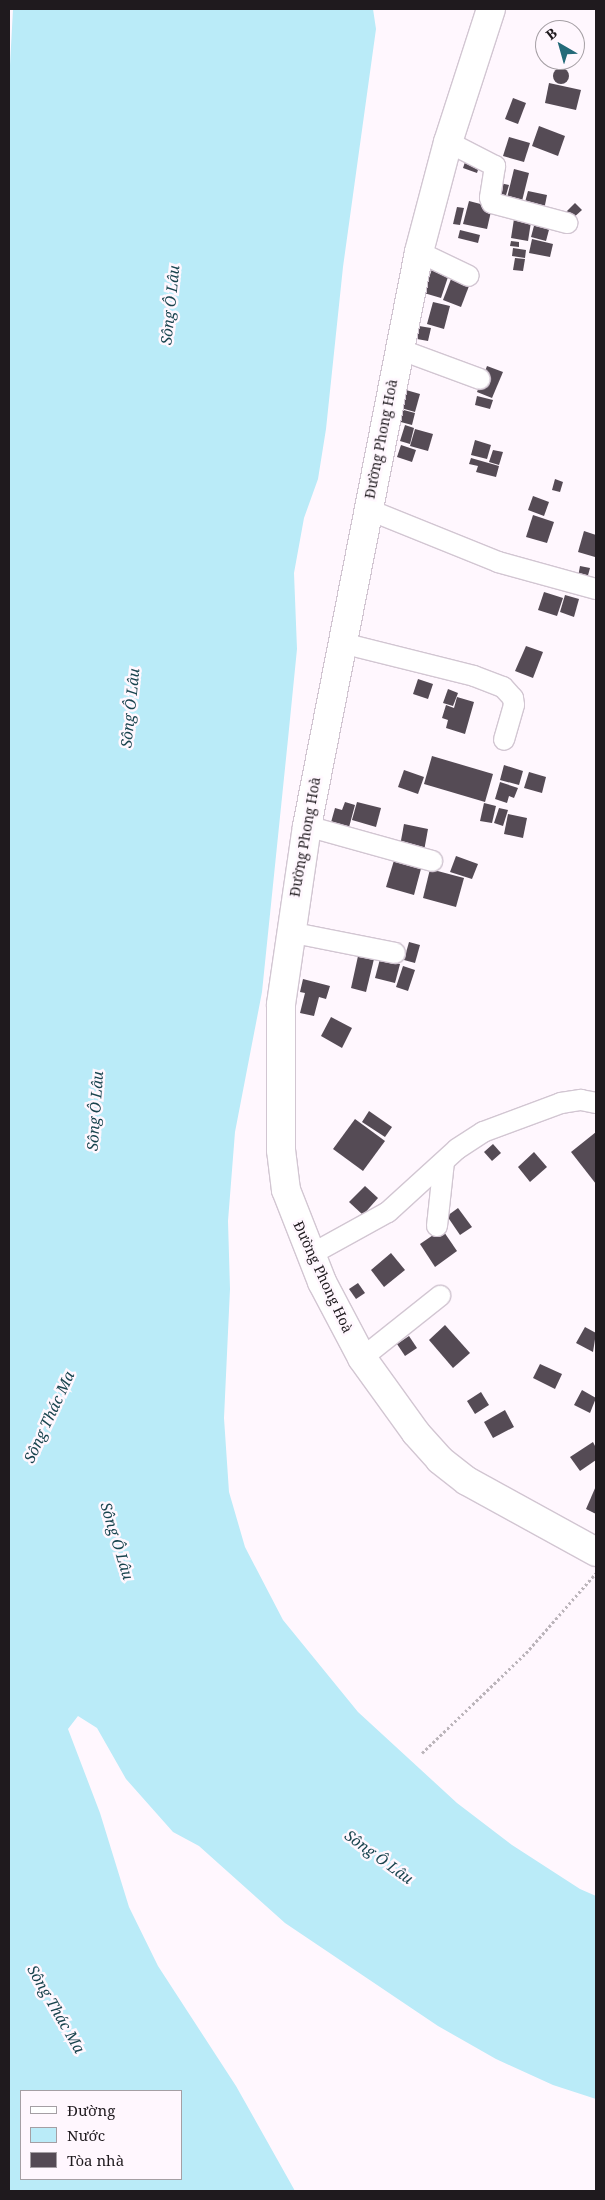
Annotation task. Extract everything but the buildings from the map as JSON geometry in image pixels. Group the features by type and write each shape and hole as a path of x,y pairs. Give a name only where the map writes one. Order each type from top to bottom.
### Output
{"main road":[{"name":"Đường Phong Hoà","path":"491,9 448,142 419,252 367,509 307,826 289,932 279,1042 281,1150 286,1190 310,1255 362,1358 410,1426 440,1460 485,1491 596,1552"}],"street":[{"path":"448,142 495,166 490,198 492,203 567,223"},
{"path":"419,252 470,276"},
{"path":"399,349 480,379"},
{"path":"367,509 498,562 596,589"},
{"path":"342,643 474,676 504,687 513,698 514,705 504,740"},
{"path":"307,826 432,861"},
{"path":"289,932 395,953"},
{"path":"310,1255 388,1212 470,1140 518,1117 573,1101 596,1103"},
{"path":"437,1226 444,1162"},
{"path":"362,1358 440,1296"}],"path":[{"path":"422,1753 520,1659 596,1572"}],"water":[{"path":"13,9 373,9 376,29 343,267 326,429 318,479 304,518 294,573 297,649 262,992 235,1132 228,1221 230,1289 224,1418 229,1492 245,1547 283,1620 358,1712 457,1803 512,1845 580,1889 596,1896 596,2099 553,2085 496,2059 438,2026 285,1923 199,1846 173,1832 126,1779 97,1728 78,1716 68,1729 100,1813 129,1907 158,1966 236,2086 295,2191 9,2191 9,84"}],"water label":[{"name":"Sông Ô Lâu","path":"170,305"},
{"name":"Sông Ô Lâu","path":"130,708"},
{"name":"Sông Ô Lâu","path":"95,1111"},
{"name":"Sông Thác Ma","path":"49,1417"},
{"name":"Sông Ô Lâu","path":"117,1541"},
{"name":"Sông Ô Lâu","path":"379,1857"},
{"name":"Sông Thác Ma","path":"56,2009"}]}
